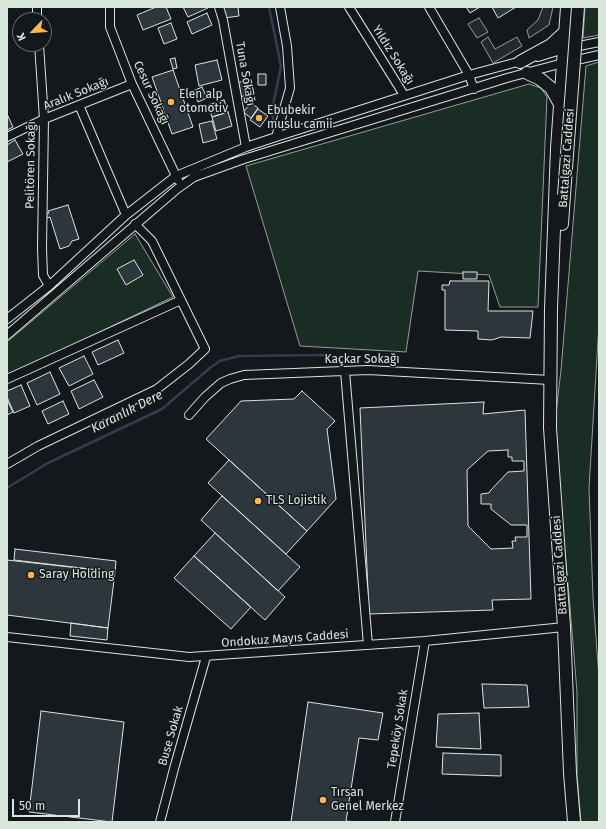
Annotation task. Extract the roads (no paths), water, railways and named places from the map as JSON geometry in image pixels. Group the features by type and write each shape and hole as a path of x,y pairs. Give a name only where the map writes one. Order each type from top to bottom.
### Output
{"main road":[{"name":"Battalgazi Caddesi","path":"567,7 557,148 551,309 550,428 564,627 570,773 574,822"},
{"name":"Battalgazi Caddesi","path":"551,309 561,233 578,7"},
{"path":"520,62 551,45 565,32"},
{"path":"527,73 540,79 551,88 560,104"}],"street":[{"name":"Cesur Sokağı","path":"110,7 110,27 132,84 181,186"},
{"name":"Tuna Sokağı","path":"219,7 223,20 246,147"},
{"path":"276,137 290,88 287,46 280,7"},
{"name":"Yıldız Sokağı","path":"349,7 404,96"},
{"path":"429,7 469,75 474,89"},
{"path":"7,319 49,286 126,216 176,176 246,147 469,75 564,49 599,42"},
{"name":"Pelitören Sokağı","path":"40,52 44,119 43,275 49,286"},
{"path":"7,335 135,224 194,177 244,159 527,73 599,55"},
{"name":"Aralık Sokağı","path":"7,137 44,119 132,84"},
{"path":"80,105 126,216"},
{"path":"7,464 38,446 157,389 189,364 205,349 152,241 135,224"},
{"path":"7,379 181,300"},
{"name":"Kaçkar Sokağı","path":"188,415 221,383 237,377 254,374 368,370 550,380"},
{"path":"345,371 368,645"},
{"name":"Ondokuz Mayıs Caddesi","path":"7,638 183,657 425,641 564,627"},
{"name":"Tepeköy Sokak","path":"395,822 425,641"},
{"name":"Buse Sokak","path":"160,822 206,656"}],"waterway":[{"path":"269,7 281,66 272,110 274,126"},
{"name":"Karanlık Dere","path":"7,488 46,464 162,409 220,361 239,356 326,355"}],"place":[{"name":"Elen alp otomotiv","path":"171,102"},
{"name":"Ebubekir muslu camii","path":"259,118"},
{"name":"TLS Lojistik","path":"258,501"},
{"name":"Saray Holding","path":"31,575"},
{"name":"Tırsan Genel Merkez","path":"323,800"}]}
